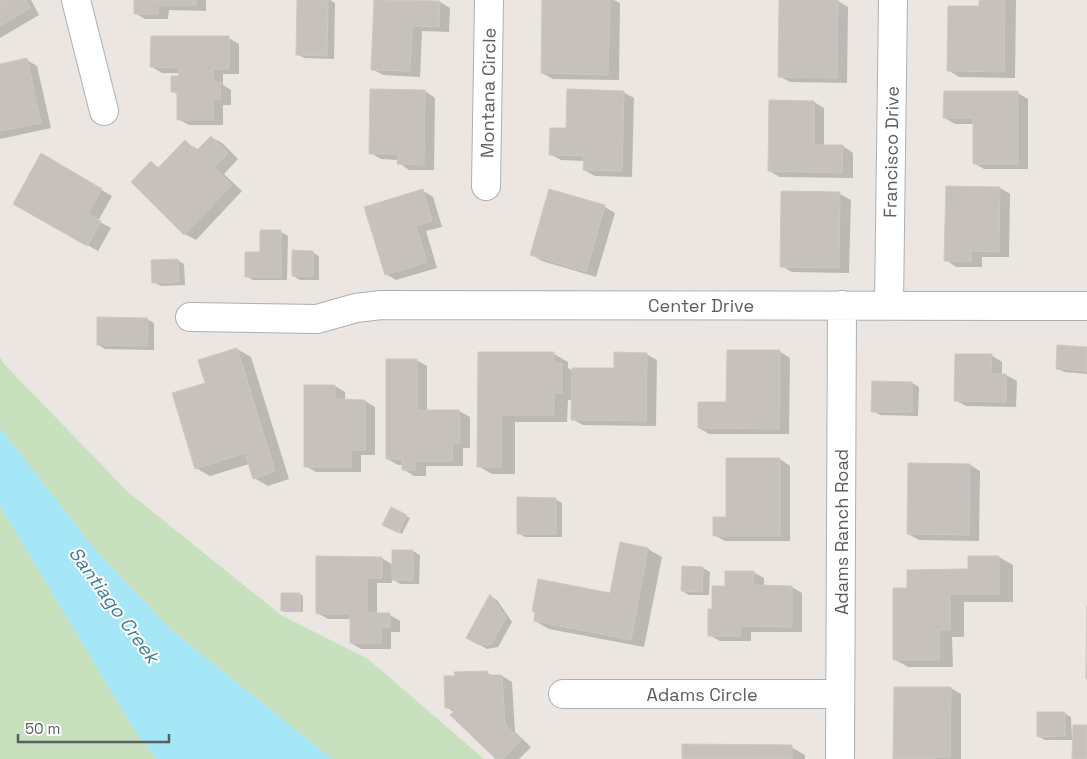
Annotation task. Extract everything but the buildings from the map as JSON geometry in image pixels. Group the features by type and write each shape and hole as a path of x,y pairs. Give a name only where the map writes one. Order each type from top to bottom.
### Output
{"street":[{"path":"76,0 104,111"},
{"name":"Montana Circle","path":"486,186 489,0"},
{"name":"Francisco Drive","path":"889,305 893,0"},
{"name":"Center Drive","path":"190,317 316,318 356,308 381,305 1087,306"},
{"name":"Adams Ranch Road","path":"840,759 842,305"},
{"name":"Adams Circle","path":"563,694 840,694"}],"green space":[{"path":"0,357 5,365 128,492 281,615 368,659 484,759 332,759 171,630 97,552 0,428"},
{"path":"0,506 134,730 157,759 0,759"}],"water":[{"name":"Santiago Creek","path":"0,428 97,552 171,630 332,759 157,759 134,730 0,506"}]}
